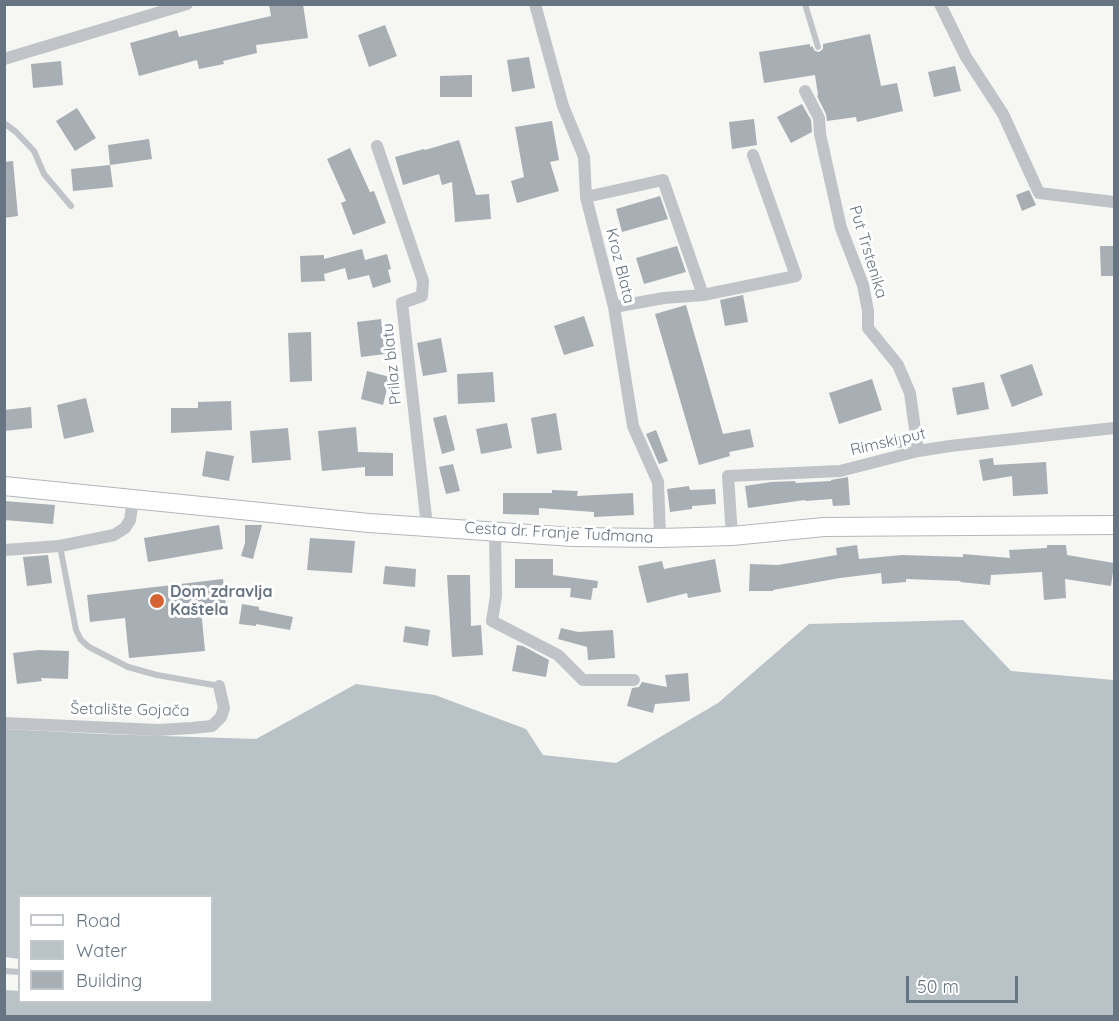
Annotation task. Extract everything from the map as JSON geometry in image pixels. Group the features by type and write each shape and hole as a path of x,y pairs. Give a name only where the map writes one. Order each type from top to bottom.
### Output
{"main road":[{"name":"Cesta dr. Franje Tuđmana","path":"4,486 369,523 573,537 732,536 824,527 1114,525"}],"street":[{"path":"4,59 187,4"},
{"name":"Kroz Blata","path":"535,4 563,106 584,157 586,197 614,307 633,426 658,482 660,538"},
{"path":"940,4 966,57 1003,114 1039,193 1114,202"},
{"name":"Put Trstenika","path":"805,91 819,118 820,134 841,228 863,285 868,311 868,328 898,365 910,393 918,451"},
{"name":"Prilaz blatu","path":"377,146 423,281 422,296 402,303 427,526"},
{"path":"614,307 664,298 703,295 796,276 753,155"},
{"path":"586,197 663,180 703,295"},
{"name":"Rimski put","path":"732,536 728,476 840,471 918,451 1114,428"},
{"path":"4,550 60,546 114,535 125,528 130,520 133,500"},
{"path":"495,531 496,596 492,621 558,655 583,680 634,680"},
{"name":"Šetalište Gojača","path":"4,723 158,730 212,726 221,717 224,708 219,687"}],"lane":[{"path":"805,4 818,47"},
{"path":"4,123 16,132 33,151 44,174 71,206"},
{"path":"60,546 76,630 81,640 89,647 128,667 219,687"}],"water":[{"path":"963,620 1011,671 1114,680 1114,1016 5,1016 4,990 18,991 18,1003 213,1003 213,895 18,895 18,959 5,957 5,729 256,739 356,684 435,695 526,729 543,755 616,763 718,703 809,624"}],"building":[{"path":"269,4 303,4 308,38 256,45 257,53 223,61 224,64 199,69 197,60 139,76 130,43 177,30 179,37 271,16"},
{"path":"385,25 397,56 369,67 358,35"},
{"path":"870,34 881,86 897,83 903,111 857,122 856,117 827,121 817,96 815,75 764,83 759,52 810,44 810,47 812,46 815,51 819,52 823,49 823,44"},
{"path":"529,57 535,88 512,92 507,60"},
{"path":"61,61 63,85 33,88 31,64"},
{"path":"955,66 961,91 934,97 928,72"},
{"path":"472,75 472,97 440,97 440,76"},
{"path":"802,104 811,120 812,132 791,143 777,117"},
{"path":"77,108 96,138 75,151 56,121"},
{"path":"754,119 757,145 732,149 729,122"},
{"path":"552,121 559,160 550,162 559,191 517,203 511,181 524,177 515,127"},
{"path":"149,139 152,159 110,165 108,145"},
{"path":"459,140 476,195 489,194 491,219 455,222 452,182 442,185 439,174 403,185 395,157"},
{"path":"350,148 370,192 374,191 386,223 353,235 341,203 346,201 327,159"},
{"path":"13,161 18,216 4,218 4,162"},
{"path":"110,165 113,187 73,191 71,169"},
{"path":"1029,190 1036,205 1022,211 1016,195"},
{"path":"660,196 668,219 622,232 616,209"},
{"path":"677,246 686,272 644,284 636,258"},
{"path":"1100,246 1114,246 1114,276 1101,276"},
{"path":"362,249 365,260 387,254 391,269 388,270 391,282 373,288 369,275 348,280 345,268 324,274 325,281 301,282 300,256 324,255 324,259"},
{"path":"743,295 748,322 725,326 720,300"},
{"path":"686,305 723,434 750,429 754,447 729,452 730,456 699,465 655,314"},
{"path":"584,316 594,346 564,355 554,326"},
{"path":"381,319 385,354 361,357 357,322"},
{"path":"311,332 312,381 290,382 288,333"},
{"path":"441,338 447,372 423,376 417,343"},
{"path":"1032,364 1043,395 1012,407 1000,375"},
{"path":"367,371 390,377 383,405 361,399"},
{"path":"493,372 495,402 458,404 457,374"},
{"path":"872,379 882,410 839,424 829,393"},
{"path":"984,382 989,409 957,415 952,388"},
{"path":"86,398 94,432 64,439 57,405"},
{"path":"231,401 232,430 171,433 171,408 198,408 198,402"},
{"path":"31,407 32,428 4,431 4,410"},
{"path":"556,413 562,450 537,454 531,418"},
{"path":"446,415 455,450 442,454 433,418"},
{"path":"507,423 512,448 481,454 476,429"},
{"path":"356,427 358,452 393,453 393,476 365,476 365,467 322,471 318,431"},
{"path":"288,428 291,460 252,463 250,431"},
{"path":"656,430 668,461 659,464 646,434"},
{"path":"888,436 906,436 906,446 888,447"},
{"path":"206,451 234,456 229,481 202,476"},
{"path":"993,458 994,465 1046,462 1048,494 1013,496 1012,476 983,481 979,460"},
{"path":"453,464 460,491 446,494 439,467"},
{"path":"848,477 850,505 833,506 832,499 805,500 748,508 745,486 771,482 831,481"},
{"path":"689,486 690,490 715,489 716,504 692,506 692,509 670,512 667,489"},
{"path":"552,490 578,491 577,496 633,493 634,515 594,517 594,512 539,508 539,515 503,514 503,493 552,493"},
{"path":"4,501 55,505 53,524 4,520"},
{"path":"219,525 223,549 148,562 144,538"},
{"path":"245,525 262,525 253,559 241,556 245,543"},
{"path":"310,538 355,541 352,573 307,570"},
{"path":"857,545 859,559 902,555 963,557 963,554 1010,558 1009,550 1066,545 1067,555 1114,563 1114,565 1111,586 1065,579 1066,598 1044,600 1042,572 991,575 990,585 961,581 906,579 906,582 882,584 881,573 840,578 773,591 749,591 750,564 778,565 837,555 836,548"},
{"path":"48,555 52,583 27,586 23,557"},
{"path":"515,559 553,559 553,575 598,581 597,588 593,588 591,600 570,597 571,588 515,588"},
{"path":"715,559 721,592 688,598 687,593 647,603 638,566 662,561 664,569"},
{"path":"385,566 416,569 415,587 383,584"},
{"path":"447,575 470,575 471,626 481,625 483,655 452,657"},
{"path":"223,579 226,606 201,609 205,651 129,658 125,618 90,622 87,595"},
{"path":"242,604 293,617 290,630 256,624 256,626 239,624"},
{"path":"405,626 430,630 428,646 403,642"},
{"path":"561,628 578,632 613,630 615,658 588,660 587,647 558,639"},
{"path":"517,645 549,660 546,677 512,671"},
{"path":"38,650 69,651 68,679 41,678 42,681 17,684 13,653"},
{"path":"688,673 690,701 655,704 653,713 627,706 632,688 639,687 642,682 667,687 665,675"}],"place":[{"name":"Dom zdravlja Kaštela","path":"157,601"}]}
